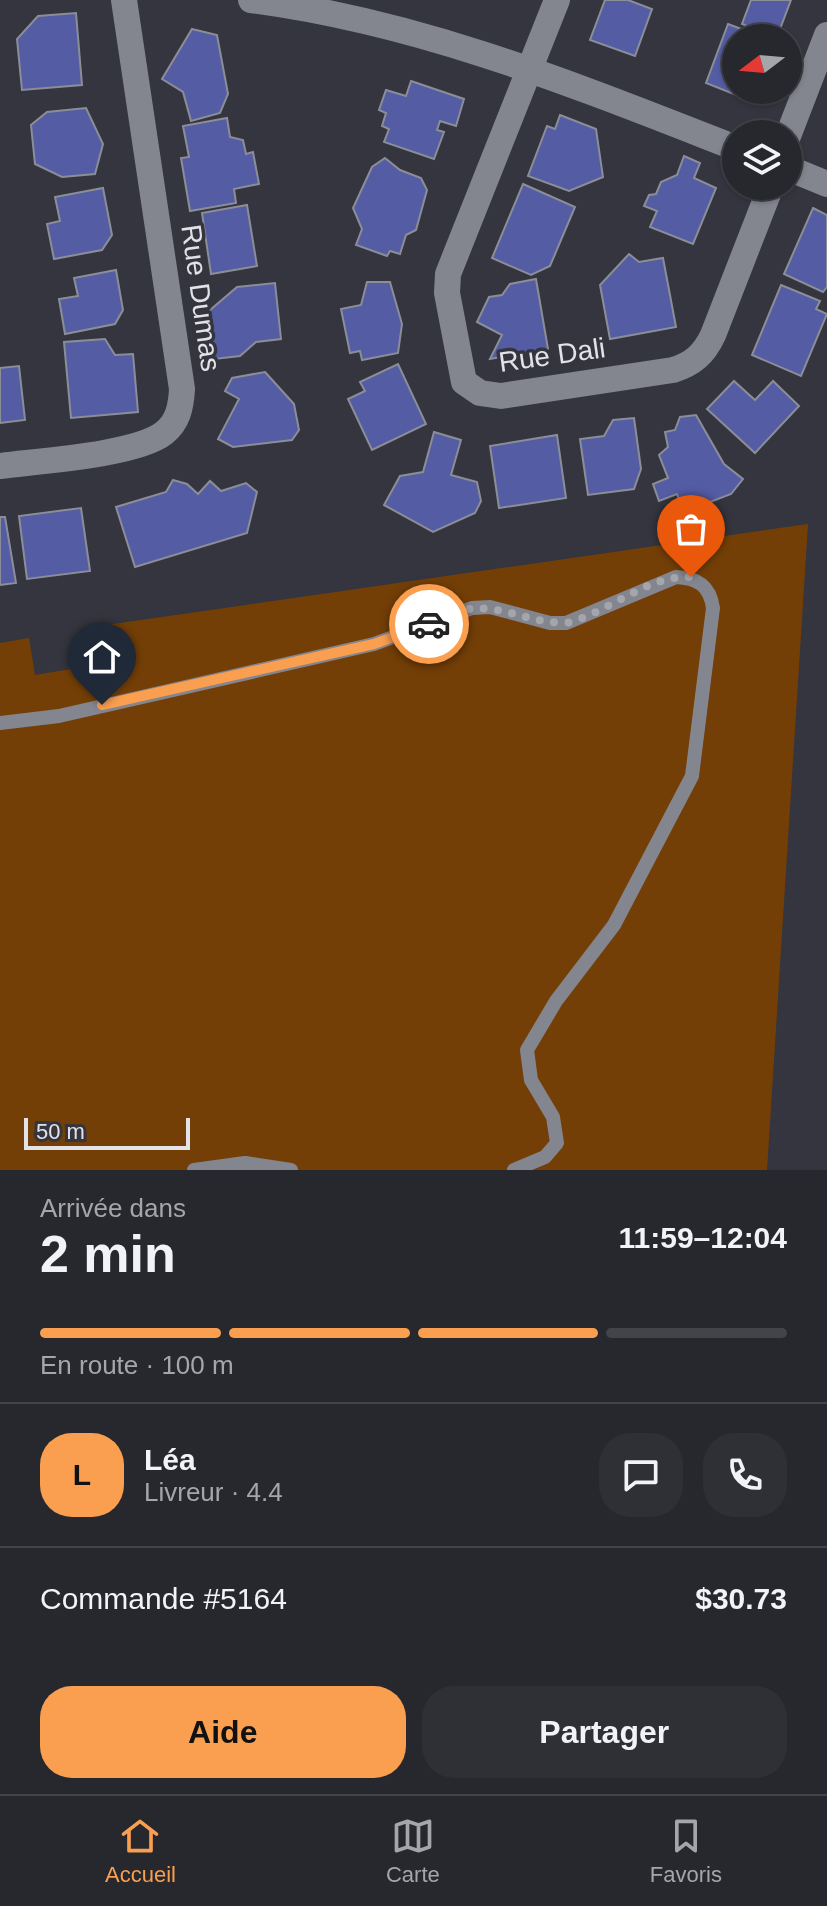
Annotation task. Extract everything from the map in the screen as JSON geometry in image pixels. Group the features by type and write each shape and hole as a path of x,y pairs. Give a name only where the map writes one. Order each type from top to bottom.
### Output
{"street":[{"name":"Rue Dumas","path":"0,466 145,444 171,426 179,411 182,389 124,0"},
{"path":"251,0 388,26 530,68 722,143"},
{"name":"Rue Dali","path":"557,0 448,274 447,293 460,374 464,382 490,396 516,394 673,370 692,363 708,347 766,200"},
{"path":"794,120 827,35"},
{"path":"802,174 827,184"}],"lane":[{"path":"0,723 59,716 374,644 472,608 509,610 550,623 566,623 676,577 691,577 704,585 713,608 692,776 614,925 556,1001 527,1050 531,1080 553,1117 557,1143 545,1157 514,1170"},
{"path":"194,1170 245,1163 291,1170"}],"shaded area":[{"path":"808,524 767,1170 0,1170 0,643 29,638 35,675 113,662 106,625"}],"building":[{"path":"605,0 628,0 652,9 635,56 590,40"},
{"path":"751,0 791,0 782,24 742,24"},
{"path":"76,13 82,85 22,90 17,39 38,16"},
{"path":"192,29 217,35 228,94 220,113 191,121 183,92 162,79"},
{"path":"722,40 722,89 706,83"},
{"path":"411,81 464,99 456,126 440,121 437,130 444,132 434,159 384,142 389,129 382,126 386,113 379,110 386,90 406,96"},
{"path":"86,108 103,144 95,174 62,177 35,164 31,125 47,112"},
{"path":"560,115 596,129 603,177 569,191 528,176 547,126 555,129"},
{"path":"227,118 230,137 243,140 246,154 253,152 259,184 234,189 236,203 190,211 181,158 189,157 183,126"},
{"path":"684,156 700,163 694,178 716,188 693,244 650,227 657,211 644,206 649,195 656,194 661,182 677,175"},
{"path":"385,158 400,170 421,178 427,190 416,230 406,235 400,254 390,251 387,256 356,245 362,229 353,208 372,167"},
{"path":"523,184 575,207 550,266 531,275 492,258"},
{"path":"103,188 112,235 102,250 54,259 47,224 60,221 55,197"},
{"path":"247,205 257,266 211,274 202,213"},
{"path":"813,208 827,215 827,287 823,292 784,274"},
{"path":"629,254 639,262 663,258 676,327 610,339 600,285"},
{"path":"116,270 123,310 115,324 65,334 59,299 78,296 74,278"},
{"path":"536,279 548,349 490,359 502,335 477,322 489,297 502,295 510,284"},
{"path":"367,282 390,282 402,324 398,353 362,360 360,351 350,353 341,309 361,305"},
{"path":"275,283 281,339 256,342 240,356 215,359 209,311 237,287"},
{"path":"781,285 820,301 816,309 827,314 801,376 752,355"},
{"path":"105,339 115,355 133,354 138,412 71,418 64,342"},
{"path":"398,364 426,424 372,450 348,399 365,391 360,382"},
{"path":"19,366 25,420 0,423 0,368"},
{"path":"265,372 294,404 299,430 292,440 233,447 218,439 239,399 225,391 232,378"},
{"path":"734,381 755,400 773,381 799,406 755,453 707,409"},
{"path":"696,415 724,464 743,479 731,494 684,512 677,494 659,501 653,484 668,478 659,455 668,447 665,432 675,430 680,417"},
{"path":"634,418 641,469 634,489 588,495 580,439 604,436 613,420"},
{"path":"434,432 461,440 451,475 477,482 481,501 475,513 433,532 384,505 400,476 423,472"},
{"path":"557,435 566,498 499,508 490,446"},
{"path":"173,480 187,484 198,494 210,481 221,491 246,483 257,492 247,533 135,567 116,507 166,492"},
{"path":"81,508 90,571 27,579 19,516"},
{"path":"0,517 5,517 16,583 0,585"}],"way so far":[{"path":"429,624 453,612 490,607 550,623 566,623 654,584 676,577 691,577"}],"route":[{"path":"102,705 374,644 429,624"}]}
